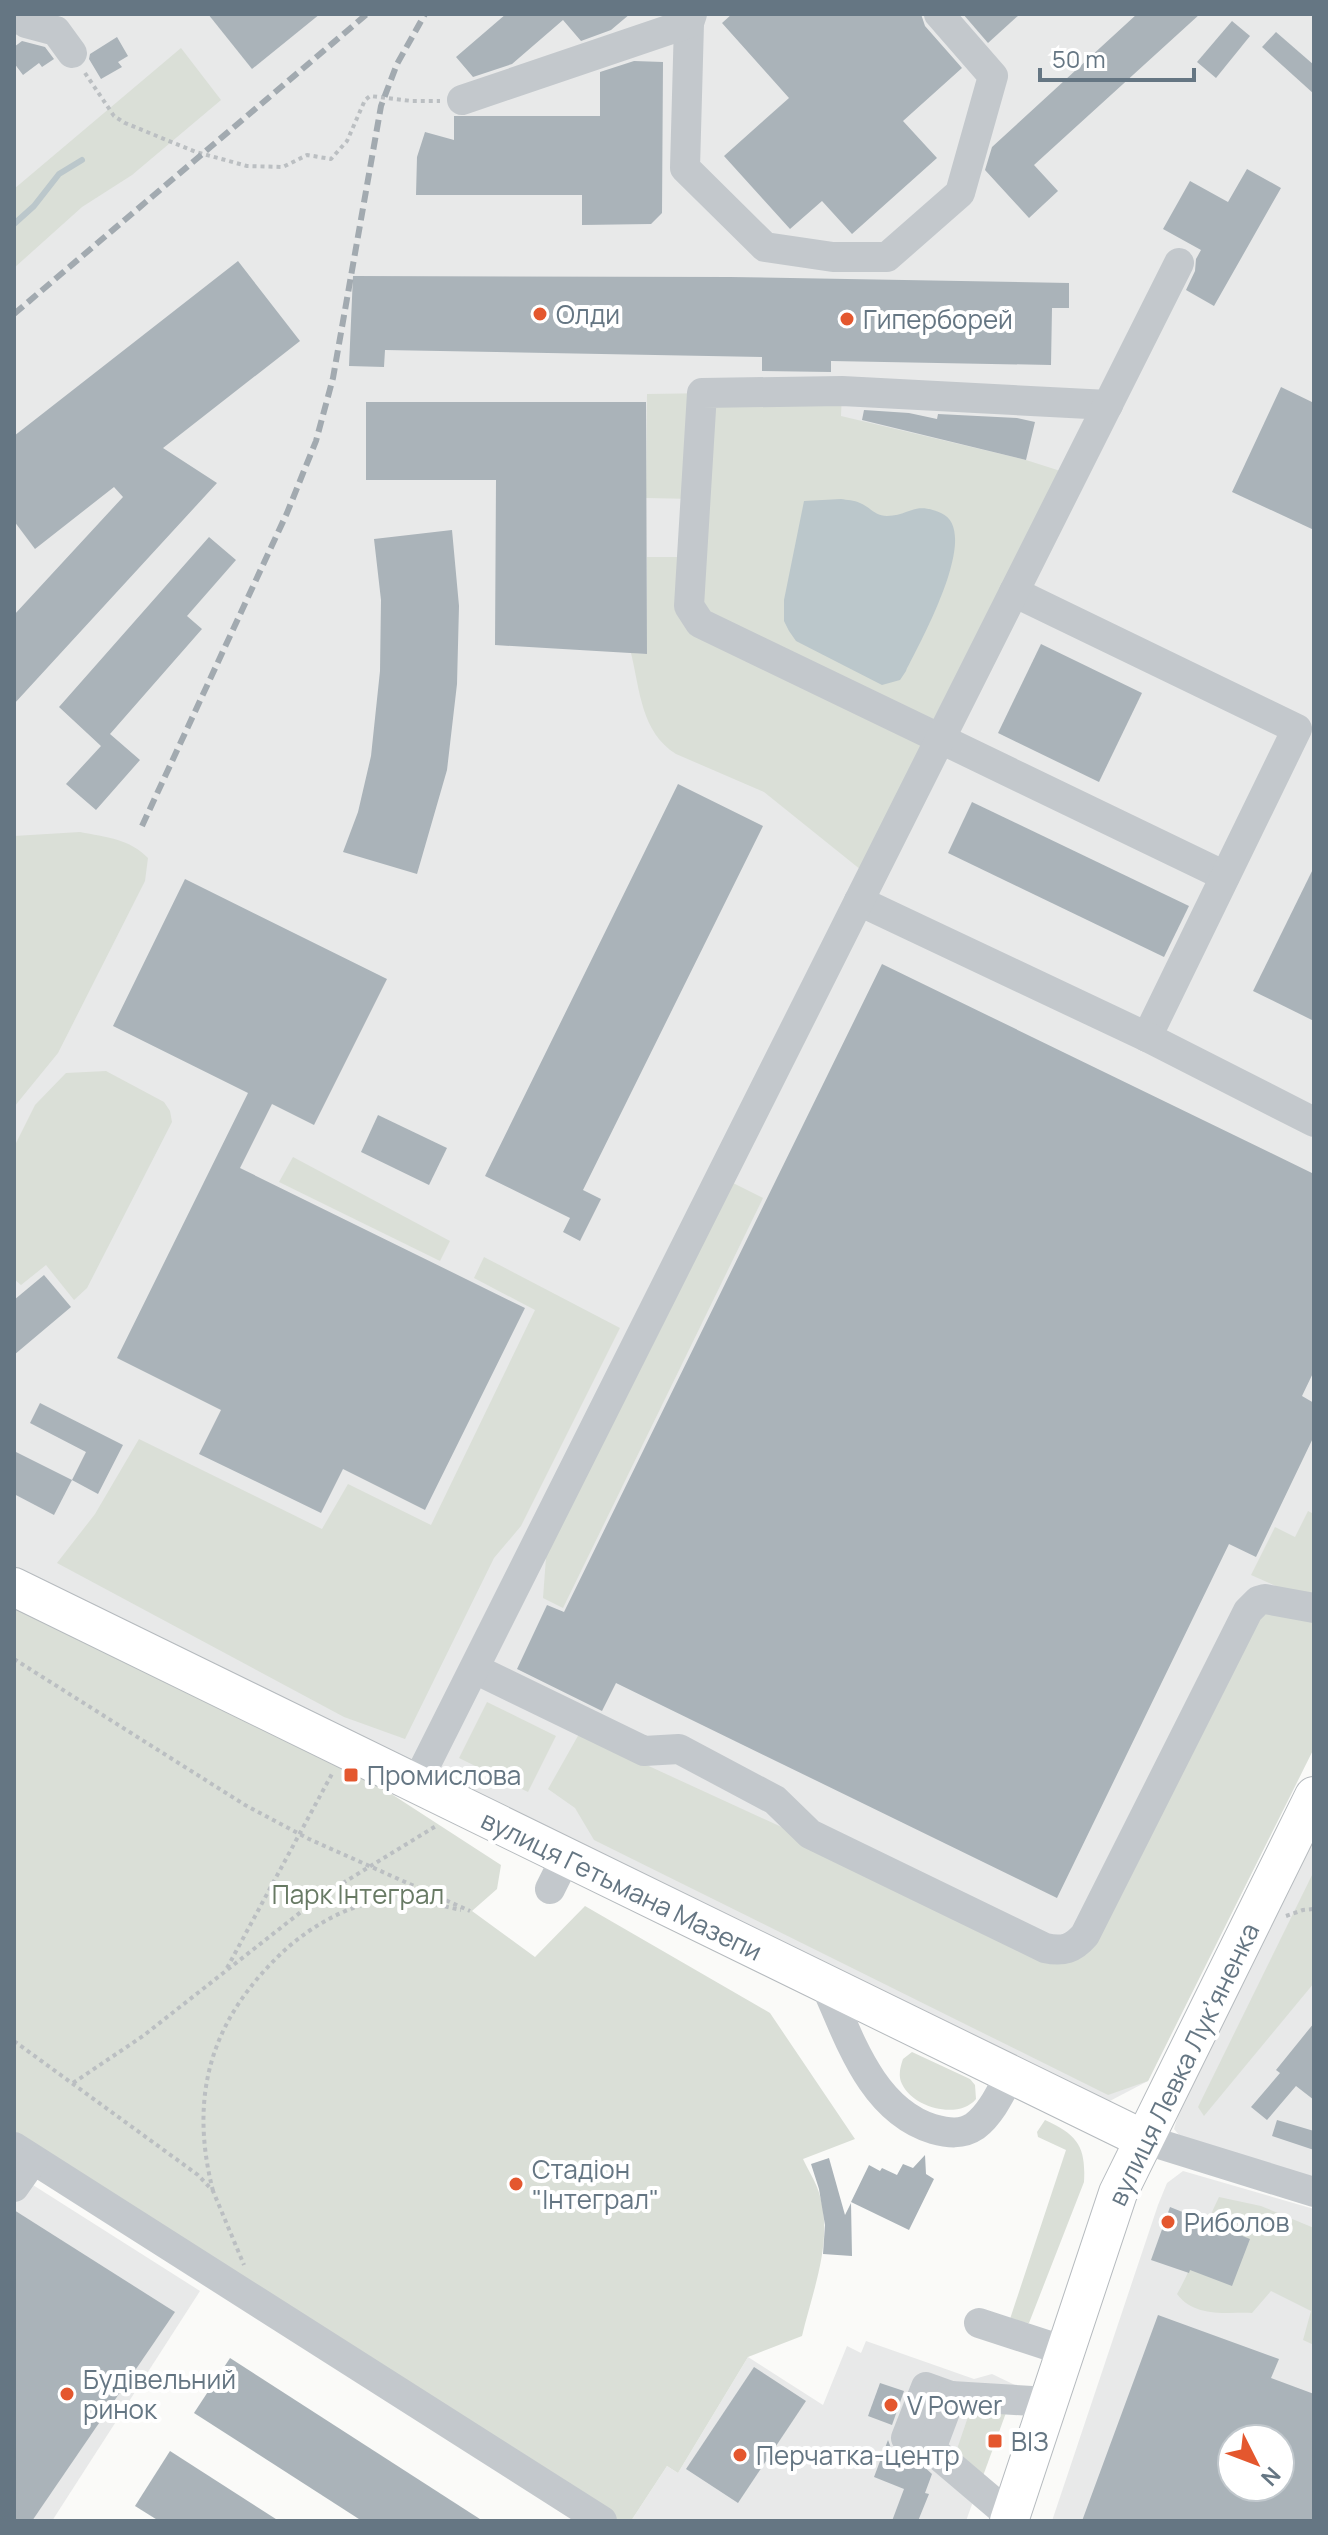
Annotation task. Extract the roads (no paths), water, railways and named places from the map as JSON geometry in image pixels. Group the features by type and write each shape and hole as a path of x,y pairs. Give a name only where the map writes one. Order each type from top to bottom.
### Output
{"main road":[{"name":"вулиця Гетьмана Мазепи","path":"14,1587 416,1784 558,1873 825,1984 1143,2139"},
{"name":"вулиця Левка Лукʼяненка","path":"1010,2519 1118,2193 1314,1796"}],"street":[{"path":"14,14 26,23 56,31 72,53"},
{"path":"462,100 690,18 685,168 765,247 833,257 887,257 960,193 993,76 939,14"},
{"path":"416,1784 1179,263"},
{"path":"1108,405 842,391 702,393 689,606 700,623 1225,876"},
{"path":"1014,592 1297,729 1147,1037"},
{"path":"859,901 1147,1037 1314,1122"},
{"path":"475,1669 644,1751 679,1749 775,1800 810,1834 1045,1948 1057,1951 1068,1949 1085,1935 1248,1611 1258,1601 1265,1599 1314,1608"},
{"path":"825,1984 852,2046 873,2081 897,2107 927,2127 944,2132 964,2132 978,2124 1010,2075"},
{"path":"1143,2139 1314,2192"},
{"path":"14,2187 24,2154 602,2521"},
{"path":"979,2323 1065,2351"},
{"path":"1010,2519 931,2449 951,2396 1048,2402"}],"waterway":[{"path":"14,224 34,206 59,174 82,160"}],"railway":[{"path":"14,314 367,14"},
{"path":"142,826 287,513 316,441 333,378 381,106 397,64 425,14"}],"place":[{"name":"Олди","path":"540,314"},
{"name":"Гиперборей","path":"847,319"},
{"name":"Промислова","path":"351,1775"},
{"name":"Стадіон \"Інтеграл\"","path":"516,2184"},
{"name":"Риболов","path":"1168,2222"},
{"name":"Будівельний ринок","path":"67,2394"},
{"name":"V Power","path":"891,2405"},
{"name":"ВІЗ","path":"995,2441"},
{"name":"Перчатка-центр","path":"740,2455"}],"park label":[{"name":"Парк Інтеграл","path":"358,1894"}]}
